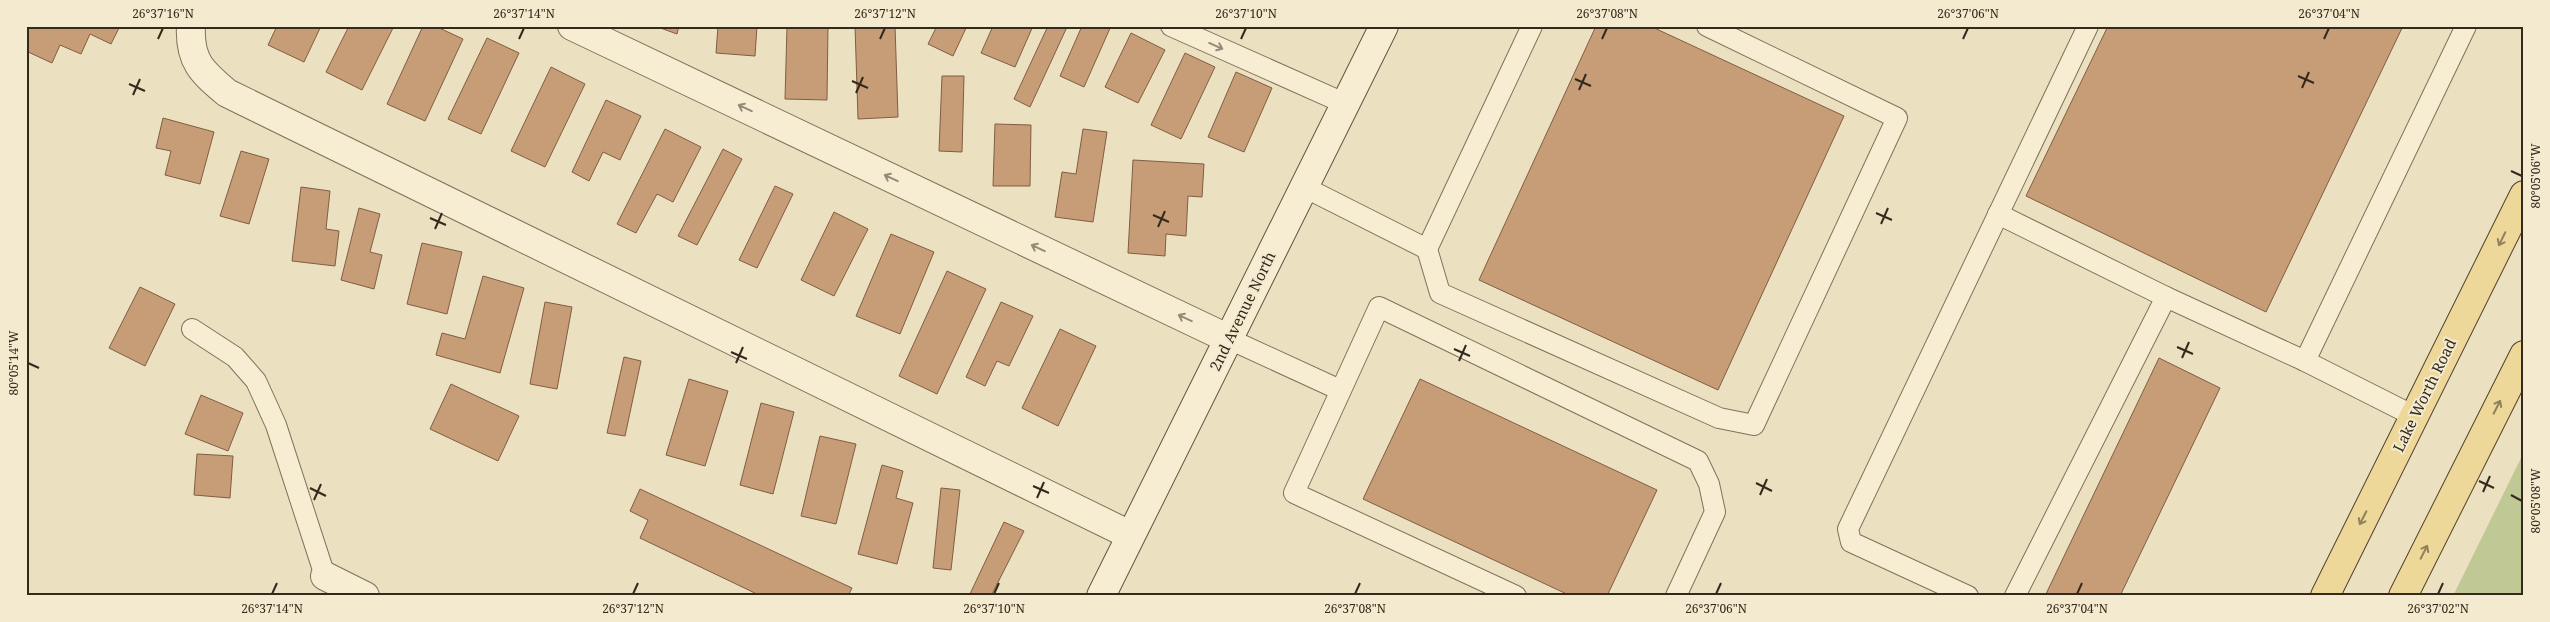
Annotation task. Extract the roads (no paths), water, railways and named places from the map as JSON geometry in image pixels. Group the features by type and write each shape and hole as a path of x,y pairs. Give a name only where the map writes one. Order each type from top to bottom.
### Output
{"main road":[{"name":"Lake Worth Road","path":"2325,596 2524,195"},
{"path":"2402,596 2524,355"}],"street":[{"path":"191,26 190,42 202,72 227,93 1130,535"},
{"path":"572,26 1229,339"},
{"name":"2nd Avenue North","path":"1101,596 1384,26"},
{"path":"325,576 365,596"}],"lane":[{"path":"1171,26 1346,104"},
{"path":"1532,26 1427,249 1440,293 1719,418 1754,425 1897,118 1707,26"},
{"path":"1968,596 1852,542 1848,529 2088,26"},
{"path":"2305,361 2466,26"},
{"path":"1304,187 1427,249"},
{"path":"1998,214 2166,297 2305,361 2414,416"},
{"path":"2016,596 2166,297"},
{"path":"1516,596 1294,493 1379,307 1698,461 1709,484 1715,512 1676,596"},
{"path":"192,329 234,357 256,381 276,425 325,576"},
{"path":"1229,339 1340,390"}]}
